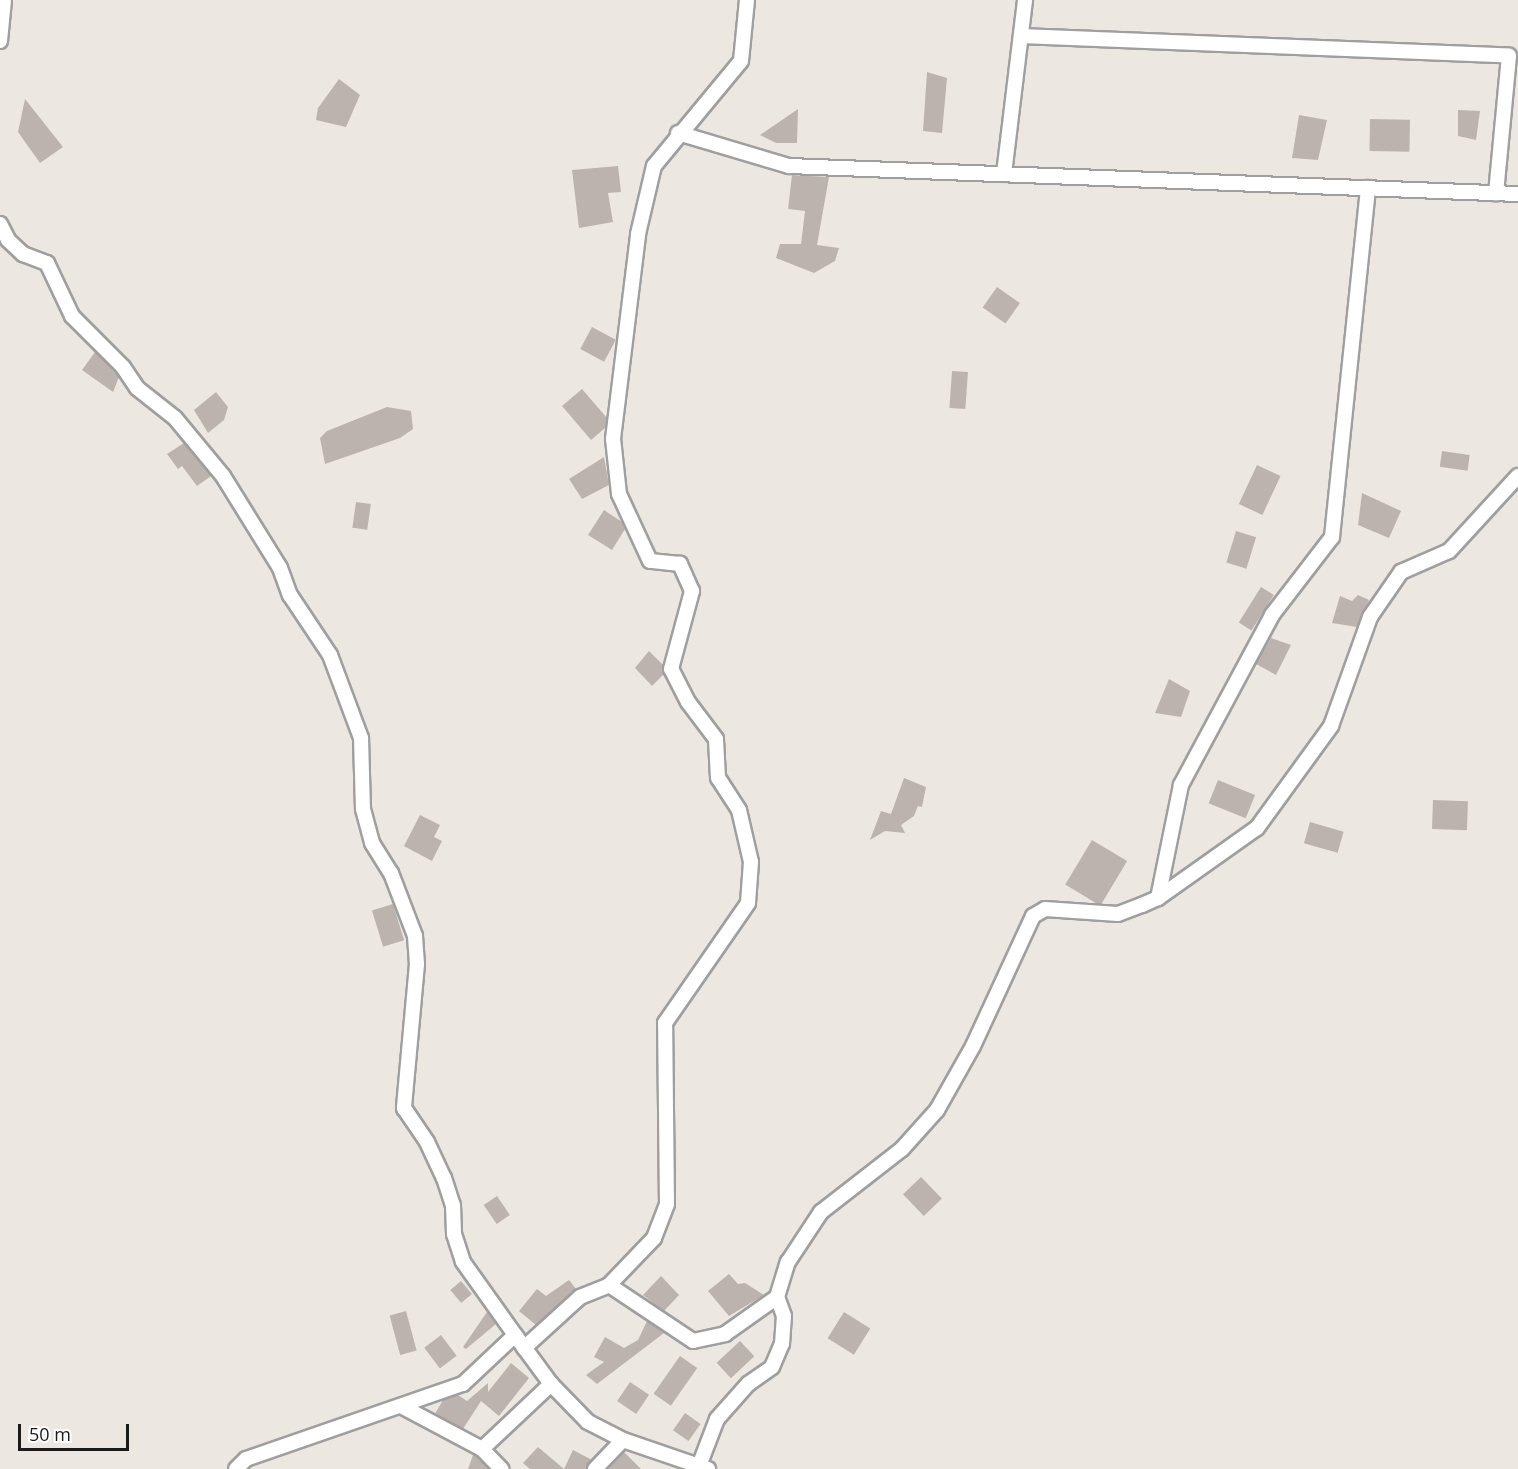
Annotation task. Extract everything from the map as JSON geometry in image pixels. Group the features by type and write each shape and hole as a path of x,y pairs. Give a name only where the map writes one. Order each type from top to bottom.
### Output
{"street":[{"path":"0,41 4,0"},
{"path":"524,1348 579,1297 609,1285 654,1238 667,1204 665,1023 748,903 751,862 739,810 718,778 716,740 688,702 671,669 692,591 680,564 650,561 619,494 613,438 638,234 654,166 678,133 741,61 747,0"},
{"path":"1004,174 1025,0"},
{"path":"1021,36 1509,56 1496,193"},
{"path":"678,133 789,166 1518,194"},
{"path":"1158,898 1181,785 1272,615 1332,537 1368,188"},
{"path":"0,224 8,240 23,254 47,263 72,316 123,367 137,388 175,418 223,476 280,568 290,596 330,655 361,738 363,809 372,843 391,873 415,936 417,964 404,1108 427,1142 444,1178 453,1205 454,1234 463,1262 524,1348 551,1384 588,1422 623,1440 703,1467 717,1419 748,1384 772,1367 782,1344 784,1316 777,1297"},
{"path":"609,1285 693,1341 725,1334 777,1297 788,1262 821,1212 902,1149 937,1110 973,1046 1032,916 1046,909 1118,914 1158,898 1257,828 1330,726 1370,617 1401,572 1449,551 1518,476"},
{"path":"236,1469 246,1459 403,1407 463,1384 515,1335"},
{"path":"482,1449 551,1384"},
{"path":"403,1407 482,1449 501,1469"},
{"path":"596,1469 623,1440"}],"building":[{"path":"927,72 947,78 942,133 923,131"},
{"path":"339,79 360,95 346,127 316,120 318,108"},
{"path":"25,99 63,147 40,163 18,132"},
{"path":"798,109 797,143 776,143 760,135"},
{"path":"1458,110 1480,111 1476,140 1458,136"},
{"path":"1299,115 1327,120 1318,160 1292,158"},
{"path":"1370,119 1410,120 1409,152 1369,151"},
{"path":"618,166 621,192 608,193 613,222 579,228 572,170"},
{"path":"792,175 829,177 817,245 839,248 835,261 814,273 776,258 780,244 801,244 805,211 788,209"},
{"path":"997,287 1020,303 1006,324 983,307"},
{"path":"592,327 616,340 604,362 580,349"},
{"path":"95,352 119,377 113,392 82,370"},
{"path":"952,371 968,372 965,409 949,408"},
{"path":"582,389 607,418 605,428 591,440 562,406"},
{"path":"216,392 228,407 224,420 208,433 194,410"},
{"path":"387,407 411,411 413,429 400,438 325,464 320,438 327,431"},
{"path":"184,443 211,476 197,486 182,466 178,469 167,454"},
{"path":"1442,451 1470,455 1468,471 1440,467"},
{"path":"604,457 609,485 582,499 569,479"},
{"path":"1257,465 1281,476 1262,515 1239,504"},
{"path":"1362,493 1401,511 1389,538 1358,525"},
{"path":"356,502 371,504 367,530 352,528"},
{"path":"604,510 622,522 625,529 612,550 588,535"},
{"path":"1236,531 1256,537 1246,569 1226,563"},
{"path":"1261,587 1274,595 1251,631 1239,623"},
{"path":"1358,595 1369,600 1357,627 1332,623 1340,596 1352,601"},
{"path":"1271,638 1291,645 1276,675 1256,664"},
{"path":"649,651 663,665 664,674 652,686 635,668"},
{"path":"1169,679 1190,691 1181,717 1155,713"},
{"path":"904,778 926,787 922,807 918,806 914,816 901,825 905,833 885,831 870,840 881,811 891,814"},
{"path":"1218,780 1255,795 1246,818 1209,803"},
{"path":"1433,800 1468,801 1467,830 1432,829"},
{"path":"420,815 440,825 434,837 442,841 432,861 404,846"},
{"path":"1310,822 1344,832 1338,853 1304,843"},
{"path":"1092,840 1127,861 1100,906 1065,885"},
{"path":"393,904 404,940 383,947 372,910"},
{"path":"921,1177 942,1199 924,1216 903,1194"},
{"path":"497,1196 510,1215 497,1224 484,1205"},
{"path":"729,1274 738,1284 745,1283 764,1295 729,1316 708,1291"},
{"path":"661,1276 679,1295 664,1311 643,1295"},
{"path":"569,1280 576,1289 536,1325 519,1311 537,1289 546,1296"},
{"path":"461,1281 472,1294 461,1303 450,1290"},
{"path":"406,1311 417,1351 400,1355 390,1315"},
{"path":"487,1312 496,1324 466,1349 463,1347"},
{"path":"844,1312 870,1328 854,1355 828,1338"},
{"path":"647,1321 664,1333 597,1384 586,1375 604,1362 594,1357 605,1337 624,1348 638,1340"},
{"path":"441,1335 457,1356 440,1368 424,1348"},
{"path":"740,1341 754,1356 731,1378 717,1363"},
{"path":"680,1356 697,1368 671,1406 654,1394"},
{"path":"511,1363 529,1378 499,1416 481,1401 463,1429 435,1414 443,1400 458,1395 467,1401 488,1383 488,1392"},
{"path":"630,1382 649,1395 636,1414 617,1401"},
{"path":"685,1413 701,1424 689,1441 673,1430"},
{"path":"538,1447 564,1469 530,1469 523,1463"},
{"path":"573,1450 592,1460 586,1469 564,1469"},
{"path":"624,1452 641,1469 608,1469"},
{"path":"473,1455 476,1456 489,1469 468,1469"}]}
